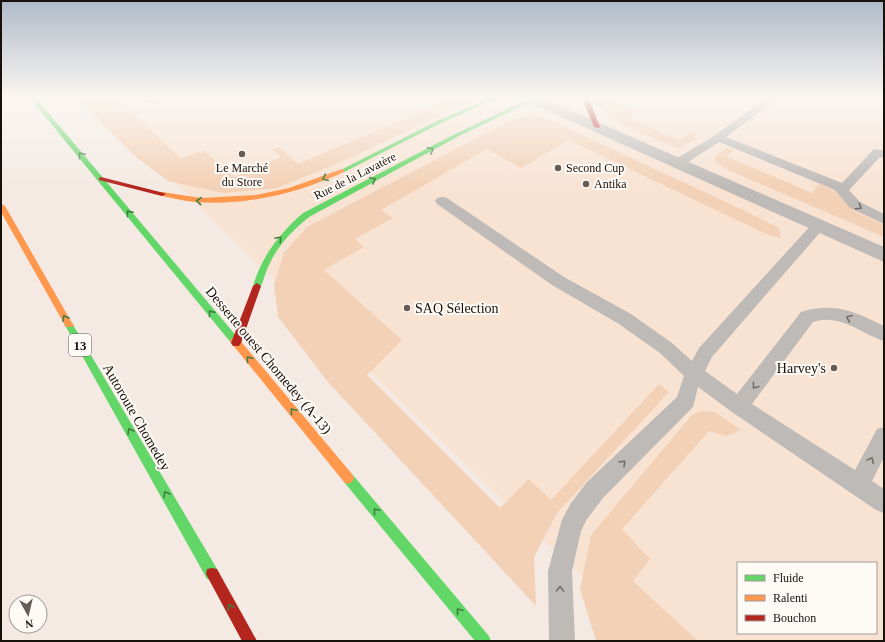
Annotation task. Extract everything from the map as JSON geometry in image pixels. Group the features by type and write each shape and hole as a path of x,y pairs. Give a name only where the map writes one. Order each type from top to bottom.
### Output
{"main road":[{"name":"Desserte ouest Chomedey (A-13)","path":"57,127 484,641"},
{"name":"Rue de la Lavatère","path":"101,179 195,201 238,202 278,195 331,176 433,127"},
{"name":"Rue de la Lavatère","path":"236,343 270,248 292,226 306,215 473,127"},
{"name":"Autoroute Chomedey","path":"1,206 250,641"}],"street":[{"path":"597,127 884,255"}],"lane":[{"path":"678,164 733,127"},
{"path":"718,138 840,187 855,205 884,220"},
{"path":"840,187 845,187 878,152 884,154"},
{"path":"442,201 558,281 625,319 666,348 696,374 739,406 884,502"},
{"path":"562,641 560,571 570,528 579,511 595,490 686,401 686,391 690,380 696,374 705,353 818,226"},
{"path":"739,406 808,316 821,312 832,312 845,316 884,334"},
{"path":"859,485 884,436"}],"shaded area":[{"path":"105,127 148,127 181,159 203,150 234,177 281,157 272,150 279,147 298,164 385,127 416,127 341,162 277,188 223,193 168,181 136,157"},
{"path":"120,127 884,127 884,641 648,641 225,232"},
{"path":"498,127 565,127 779,228 781,238 766,234 569,140 521,168 487,149 381,210 393,218 355,239 364,247 324,270 402,340 367,375 500,508 529,479 551,500 659,384 669,392 557,513 534,557 536,606 328,382 278,317 274,285 284,253 307,227"},
{"path":"628,127 649,127 679,140 692,132 696,136 694,140 679,148"},
{"path":"726,148 734,151 726,156 812,193 819,184 835,191 854,211 884,225 884,237 728,170 715,161 715,156"},
{"path":"702,411 715,412 741,430 726,436 709,431 622,529 650,559 633,581 698,641 596,641 580,589 591,535 692,415"}],"traffic: fast":[{"path":"57,127 235,341"},
{"path":"342,171 429,127"},
{"path":"257,286 260,275 275,246 289,230 306,215 474,127"},
{"path":"69,325 212,574"},
{"path":"348,478 484,641"}],"traffic: slow":[{"path":"162,194 186,199 201,200 256,197 308,185 342,171"},
{"path":"1,206 69,325"},
{"path":"235,341 348,478"}],"traffic: jam":[{"path":"101,179 162,194"},
{"path":"236,343 257,286"},
{"path":"212,574 250,641"}],"place":[{"name":"Le Marché du Store","path":"242,154"},
{"name":"Second Cup","path":"558,168"},
{"name":"Antika","path":"586,184"},
{"name":"SAQ Sélection","path":"407,308"},
{"name":"Harvey's","path":"834,368"}]}
